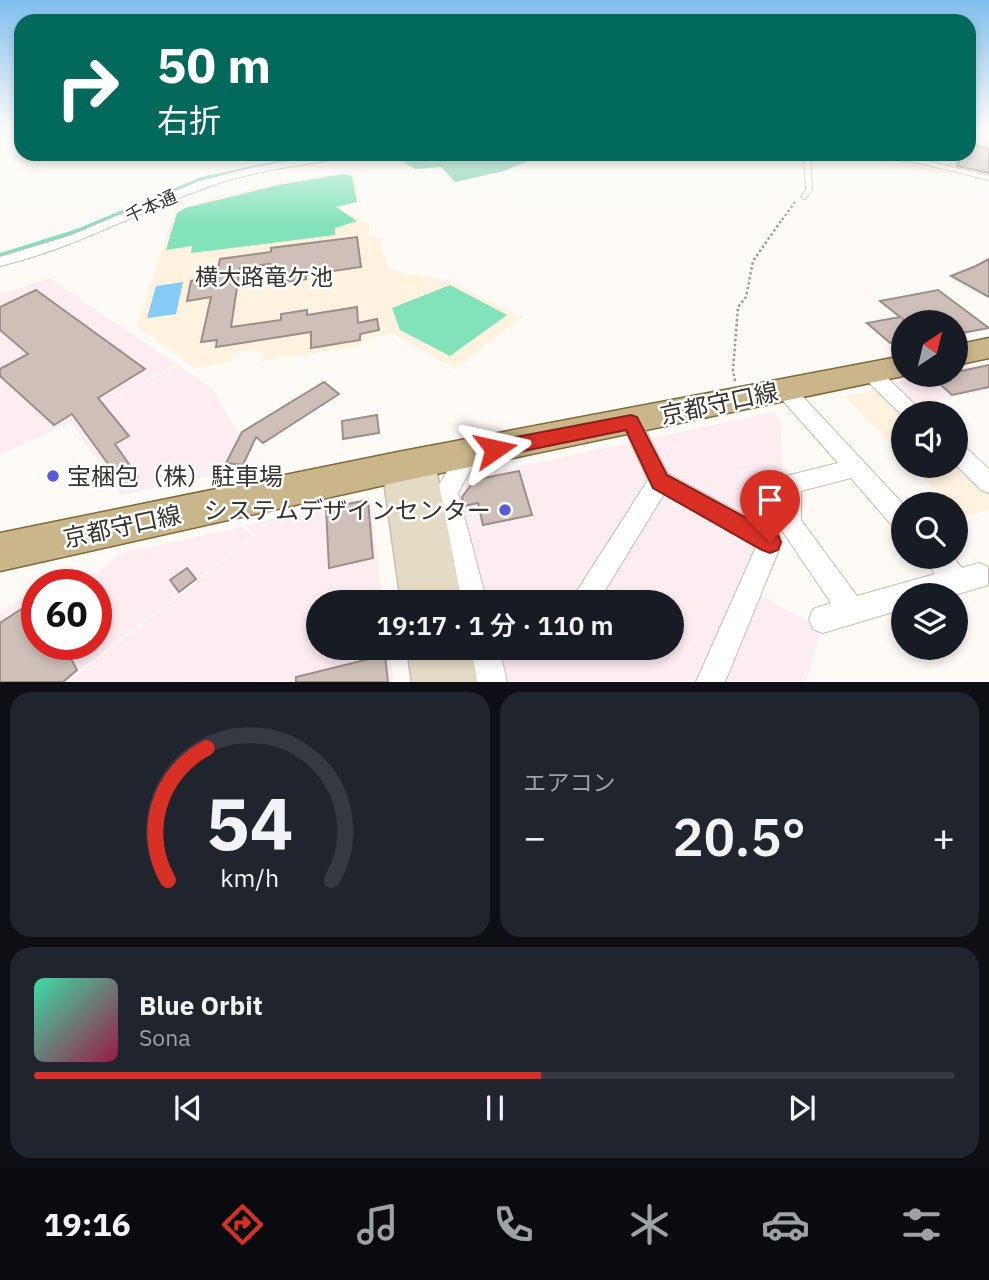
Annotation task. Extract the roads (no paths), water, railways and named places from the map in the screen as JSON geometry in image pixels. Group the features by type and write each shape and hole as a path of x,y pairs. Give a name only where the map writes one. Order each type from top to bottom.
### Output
{"main road":[{"path":"968,352 989,348"},
{"name":"京都守口線","path":"0,552 409,465 887,370"}],"street":[{"name":"千本通","path":"0,262 74,239 183,192 230,176 305,162"},
{"path":"887,370 906,401"},
{"path":"784,389 891,507"},
{"path":"631,422 660,481 770,542 710,681"},
{"path":"468,454 446,492 471,590"},
{"path":"968,463 989,483"},
{"path":"409,465 420,590"},
{"path":"409,465 439,590"},
{"path":"852,611 789,523 790,484 856,468"},
{"path":"591,590 660,481"},
{"path":"948,583 967,578 954,569"},
{"path":"823,619 891,599"},
{"path":"430,660 434,681"},
{"path":"452,660 454,681"},
{"path":"488,660 492,681"}],"lane":[{"path":"804,197 809,190 807,162"},
{"path":"929,162 989,178"}],"water":[{"path":"183,282 176,314 147,318 156,286"}],"place":[{"name":"宝梱包（株）駐車場","path":"53,476"},
{"name":"システムデザインセンター","path":"505,510"}],"district":[{"name":"横大路竜ケ池","path":"264,276"}]}
